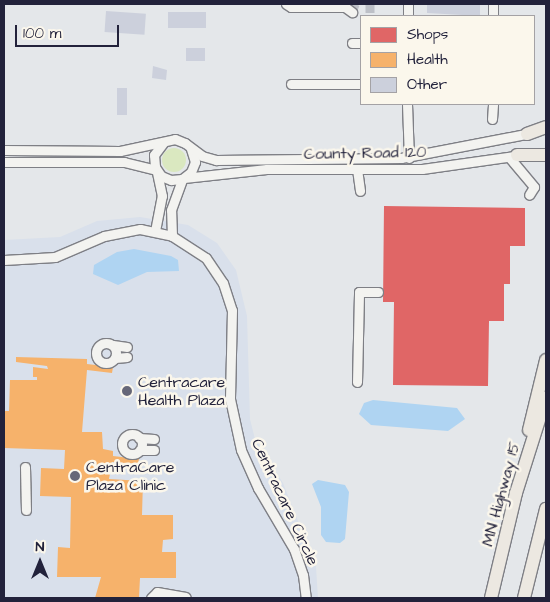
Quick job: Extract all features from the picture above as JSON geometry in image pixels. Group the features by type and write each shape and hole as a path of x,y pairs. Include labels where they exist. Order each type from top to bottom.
{"highway":[{"path":"527,134 546,129"},
{"path":"513,156 546,153"},
{"path":"515,499 546,360"},
{"name":"MN Highway 15","path":"491,598 515,499 546,398"},
{"path":"524,598 546,509"},
{"path":"524,598 546,533"}],"street":[{"path":"286,4 291,7 345,7 352,12"},
{"path":"291,84 360,84"},
{"path":"407,105 409,158"},
{"path":"492,119 493,105"},
{"name":"County Road 120","path":"190,146 202,156 216,160 409,158 527,134"},
{"path":"4,150 120,151 180,140 190,146 195,162 183,179 171,210 172,236"},
{"path":"155,231 162,196 154,155 164,142"},
{"path":"513,156 534,187 529,195"},
{"name":"County Road 120","path":"183,179 234,170 422,169 513,156"},
{"path":"4,162 124,162 142,164 171,180 183,179"},
{"path":"357,169 360,191"},
{"name":"Centracare Circle","path":"4,260 56,257 115,233 155,231 172,236 206,258 223,282 229,297 233,325 230,399 241,450 258,488 294,549 303,575 306,598"},
{"path":"358,382 358,292 378,292"},
{"path":"127,347 104,343 96,352 103,362 127,357"},
{"path":"113,346 115,358"},
{"path":"154,439 130,435 122,443 128,453 140,450 154,450"},
{"path":"139,438 140,450"},
{"path":"25,467 26,510"},
{"path":"151,598 157,592 186,597"}],"shaded area":[{"name":"Centracare Health Plaza","path":"140,217 188,225 217,243 236,270 247,316 250,419 255,439 283,483 316,566 318,598 4,598 4,240 60,237 97,221"}],"green space":[{"path":"174,148 183,151 186,160 183,169 174,172 165,169 162,160 165,151"}],"water":[{"path":"134,249 171,256 178,260 179,271 147,272 118,285 93,274 94,265 117,252"},
{"path":"373,400 457,408 465,419 448,431 371,425 359,414 364,403"},
{"path":"318,480 345,485 349,492 345,539 340,543 326,542 321,535 321,507 312,484"}],"building: Shops":[{"path":"384,206 525,208 525,246 510,246 510,284 504,284 504,321 489,321 488,386 393,385 394,302 383,302"}],"building: Health":[{"name":"CentraCare Plaza Clinic","path":"16,357 87,359 87,364 113,367 112,373 87,370 82,432 102,432 103,449 113,451 113,456 139,459 138,464 112,462 109,479 143,481 142,515 173,515 173,539 163,540 162,552 176,552 176,578 140,578 139,598 95,598 101,577 57,577 58,547 70,548 71,497 40,496 41,468 64,469 65,450 4,448 4,411 9,411 10,380 37,380 37,377 33,377 33,367 48,369 47,366 16,362"}],"building: Other":[{"path":"427,4 480,4 480,15 427,13"},
{"path":"106,11 146,14 144,35 105,32"},
{"path":"168,12 206,12 206,28 168,28"},
{"path":"186,48 205,48 205,61 186,61"},
{"path":"153,66 167,70 166,80 152,78"},
{"path":"117,88 127,88 127,115 117,115"}],"tunnel":[{"path":"352,12 355,4"},
{"path":"370,4 370,15"}],"place":[{"name":"Centracare Health Plaza","path":"127,391"},
{"name":"CentraCare Plaza Clinic","path":"75,476"}]}
